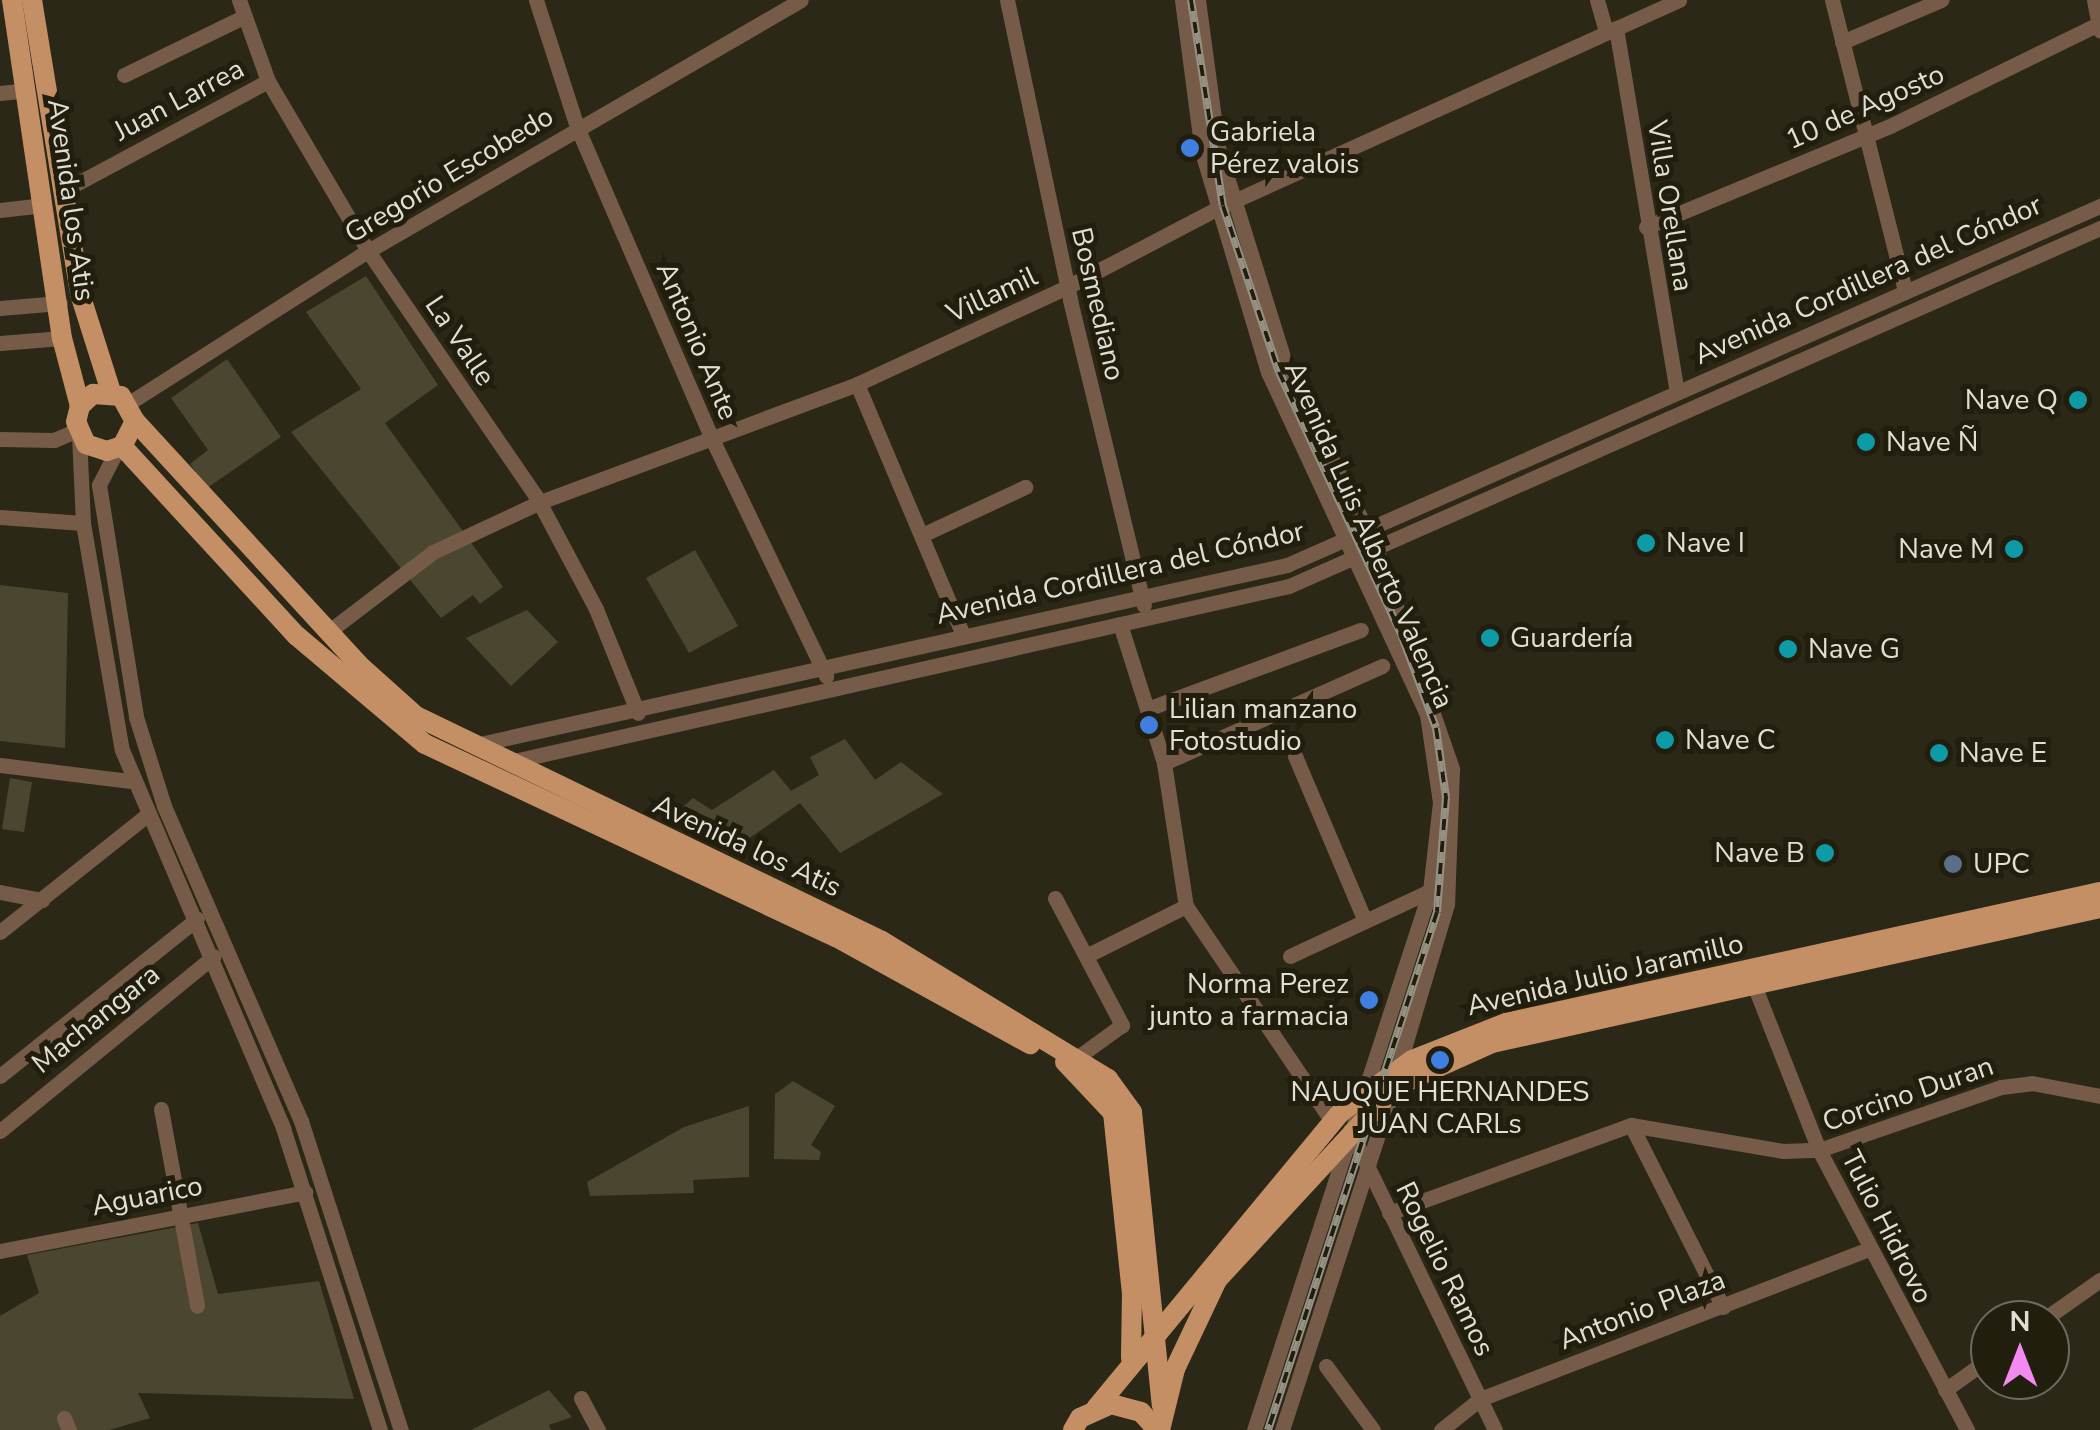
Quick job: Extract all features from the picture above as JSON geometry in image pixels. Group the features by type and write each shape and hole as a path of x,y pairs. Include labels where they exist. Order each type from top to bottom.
{"main road":[{"name":"Avenida los Atis","path":"12,0 52,198 80,294 125,406 328,632 416,716 462,752"},
{"name":"Avenida los Atis","path":"32,0 62,338 80,406 78,433 96,449 120,447 297,636 373,707 836,937 1073,1066 1104,1099 1118,1132 1132,1293 1131,1358"},
{"path":"80,406 93,394 125,406 120,447"},
{"name":"Avenida los Atis","path":"500,770 882,941 1078,1057 1124,1094 1132,1112 1158,1326 1162,1405"},
{"name":"Avenida Julio Jaramillo","path":"1073,1430 1096,1408 1158,1326 1341,1126 1395,1078 1506,1023 2100,892"},
{"name":"Avenida Julio Jaramillo","path":"1158,1430 1162,1405 1196,1315 1217,1280 1366,1090 1492,1044 2100,908"},
{"path":"1096,1408 1127,1406 1158,1430"}],"street":[{"name":"La Valle","path":"239,0 268,81 368,251 540,502 596,609 638,712"},
{"name":"Antonio Ante","path":"536,0 577,128 712,441 834,691"},
{"name":"Gregorio Escobedo","path":"125,406 368,251 801,0"},
{"name":"Bosmediano","path":"1007,0 1067,287 1148,618"},
{"name":"Avenida Luis Alberto Valencia","path":"1182,0 1202,152 1268,372 1426,715 1440,802 1430,891 1366,1090"},
{"name":"Avenida Luis Alberto Valencia","path":"1198,0 1218,148 1287,368 1368,530 1436,712 1452,769 1454,807 1447,904 1282,1430"},
{"name":"Villa Orellana","path":"1597,0 1611,29 1677,392"},
{"name":"Villamil","path":"328,632 434,552 540,502 857,384 1067,287 1216,209 1679,0"},
{"path":"1832,0 1906,291"},
{"path":"1842,42 1941,0"},
{"path":"2094,0 2100,26"},
{"path":"124,75 243,17"},
{"name":"10 de Agosto","path":"1646,226 1866,136 2100,26"},
{"name":"Juan Larrea","path":"52,198 268,81"},
{"path":"0,94 28,90"},
{"path":"0,210 52,198"},
{"name":"Avenida Cordillera del Cóndor","path":"462,752 1286,564 2100,206"},
{"name":"Avenida Cordillera del Cóndor","path":"500,770 1289,586 1356,560 2100,228"},
{"path":"0,308 60,304"},
{"path":"0,343 62,338"},
{"path":"857,384 963,635"},
{"path":"0,439 54,440 78,433"},
{"name":"Avenida los Atis","path":"78,433 83,523 112,712 131,781 305,1192 380,1430"},
{"path":"120,447 99,485 124,663 164,806 301,1122 402,1430"},
{"path":"922,535 1024,487"},
{"path":"0,516 83,523"},
{"path":"1086,956 1186,906 1164,763 1120,624"},
{"path":"1148,709 1361,630"},
{"path":"1164,763 1382,666"},
{"path":"1295,756 1364,921"},
{"path":"0,764 131,781"},
{"path":"0,932 146,816"},
{"path":"1290,956 1430,891"},
{"path":"0,892 42,900"},
{"path":"1055,898 1122,1025 1078,1057"},
{"name":"Rogelio Ramos","path":"1186,906 1367,1164 1495,1430"},
{"name":"Machangara","path":"0,1076 208,910"},
{"name":"Machangara","path":"0,1131 225,948"},
{"name":"Tulio Hidrovo","path":"1754,986 1820,1150 1868,1249 1967,1430"},
{"name":"Corcino Duran","path":"1631,1124 1783,1151 1820,1150 2002,1086 2032,1083 2100,1096"},
{"path":"160,1109 198,1306"},
{"path":"1389,1212 1631,1124 1723,1307"},
{"path":"1254,1430 1341,1126"},
{"name":"Aguarico","path":"0,1251 305,1192"},
{"name":"Antonio Plaza","path":"1441,1430 1480,1398 1868,1249"},
{"path":"2070,1301 2100,1280"},
{"path":"1326,1366 1372,1430"},
{"path":"1945,1390 1970,1372"},
{"path":"581,1398 598,1430"}],"shaded area":[{"path":"366,276 438,385 385,423 503,587 480,604 473,595 441,618 291,432 361,389 306,312"},
{"path":"227,359 281,437 207,488 190,464 208,450 171,398"},
{"path":"695,550 738,626 689,653 646,578"},
{"path":"0,585 68,593 65,748 0,741"},
{"path":"527,610 558,642 511,686 466,638"},
{"path":"845,739 875,780 901,762 943,794 840,853 800,803 728,853 670,818 693,798 712,810 774,770 791,791 819,775 810,757"},
{"path":"10,778 32,782 24,832 2,829"},
{"path":"793,1081 835,1106 811,1145 821,1152 819,1160 774,1159 775,1094"},
{"path":"749,1106 749,1177 693,1180 694,1193 590,1196 587,1182 684,1127"},
{"path":"198,1223 218,1294 319,1281 354,1399 138,1393 150,1418 109,1430 0,1430 0,1316 39,1293 27,1255"},
{"path":"549,1390 572,1417 549,1425 551,1430 471,1430"}],"railway":[{"path":"1191,0 1223,206 1279,372 1400,631 1436,728 1446,797 1437,912 1268,1430"}],"place":[{"name":"Gabriela Pérez valois","path":"1190,148"},
{"name":"Nave Q","path":"2078,400"},
{"name":"Nave Ñ","path":"1866,442"},
{"name":"Nave I","path":"1646,543"},
{"name":"Nave M","path":"2014,549"},
{"name":"Guardería","path":"1490,638"},
{"name":"Nave G","path":"1788,649"},
{"name":"Lilian manzano Fotostudio","path":"1149,725"},
{"name":"Nave C","path":"1665,740"},
{"name":"Nave E","path":"1939,753"},
{"name":"Nave B","path":"1825,853"},
{"name":"UPC","path":"1953,864"},
{"name":"Norma Perez junto a farmacia","path":"1369,1000"},
{"name":"NAUQUE HERNANDES JUAN CARLs","path":"1440,1060"}]}
